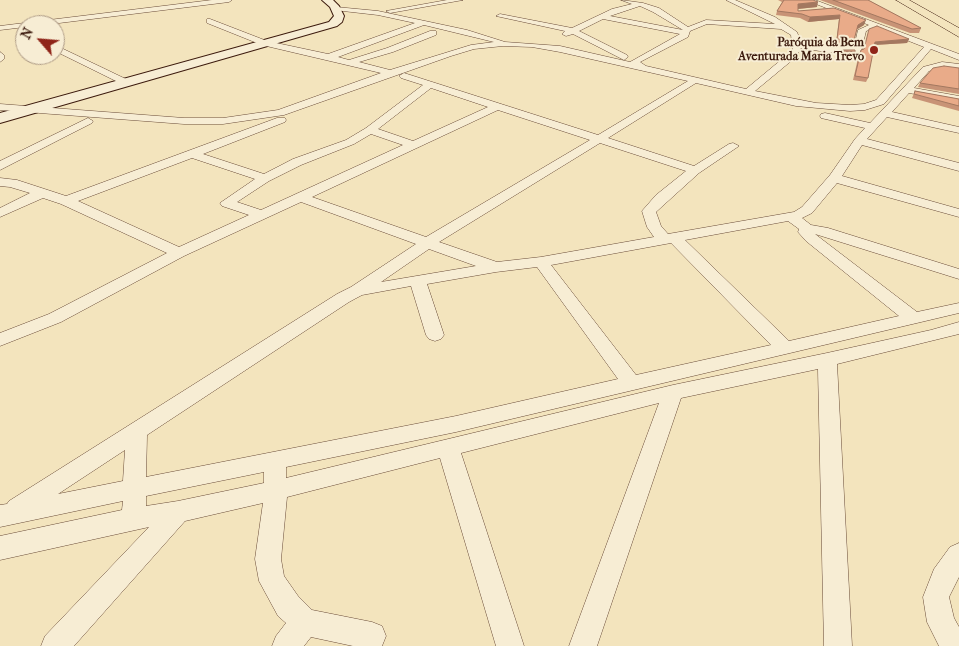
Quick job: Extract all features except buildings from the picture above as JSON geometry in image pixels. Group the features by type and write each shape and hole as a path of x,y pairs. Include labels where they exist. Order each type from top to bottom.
{"highway":[{"path":"900,0 959,33"},
{"path":"912,0 959,26"}],"street":[{"path":"0,28 229,0"},
{"path":"2,114 31,110 338,23 339,16 336,9 327,0"},
{"path":"351,20 430,2 460,0"},
{"path":"624,0 641,4 683,25 687,32"},
{"path":"532,45 574,31 615,11 650,0"},
{"path":"729,0 766,16 785,27 794,34 797,45 797,50 793,55 748,92"},
{"path":"809,0 959,57"},
{"path":"425,22 430,2"},
{"path":"336,9 378,13 425,22 494,39 503,44"},
{"path":"817,11 833,10"},
{"path":"500,16 574,31 638,64"},
{"path":"766,16 782,17"},
{"path":"602,17 687,32"},
{"path":"210,21 265,44 390,72"},
{"path":"329,57 425,22"},
{"path":"638,64 706,22 785,27"},
{"path":"797,45 826,49 858,50 862,30 874,26"},
{"path":"350,62 390,50 433,33"},
{"path":"2,114 184,121 223,121 251,118 280,113 390,72 448,54 503,44 532,45 638,64 748,92 816,106 850,108 880,102 929,46"},
{"path":"31,110 209,135 285,119 434,64 465,55 501,49 520,49 554,52 874,127"},
{"path":"65,53 125,82"},
{"path":"357,291 418,282 496,267 541,262 791,217 807,210 834,178 859,141 874,127 886,111 909,90 926,69 942,65 959,67"},
{"path":"404,76 695,170"},
{"path":"3,517 343,298 357,291 429,242 600,140 691,83"},
{"path":"261,215 228,204 227,201 265,178 297,162 350,142 370,130 429,84"},
{"path":"909,90 959,99"},
{"path":"83,94 76,102 76,106 84,118"},
{"path":"0,340 54,318 179,253 496,107"},
{"path":"798,109 847,112 886,111 959,130"},
{"path":"0,166 84,118"},
{"path":"66,201 192,154 209,135 285,119"},
{"path":"370,130 413,145"},
{"path":"859,141 959,168"},
{"path":"733,146 695,170 649,211 654,227 669,238 784,347"},
{"path":"192,154 265,178"},
{"path":"834,178 959,213"},
{"path":"0,182 12,183 66,201 179,253"},
{"path":"0,213 42,194"},
{"path":"300,197 496,267"},
{"path":"791,217 807,228 823,231 959,274"},
{"path":"807,228 805,232 811,238 913,318"},
{"path":"541,262 631,383"},
{"path":"418,282 435,335"},
{"path":"3,517 456,424 959,308"},
{"path":"0,548 134,518 178,512 276,490 673,392 827,360 933,336 959,328"},
{"path":"827,360 838,646"},
{"path":"583,646 673,392"},
{"path":"134,518 136,432"},
{"path":"448,448 510,646"},
{"path":"274,460 276,490 268,559 272,581 288,606 305,622 372,636"},
{"path":"55,646 178,512"},
{"path":"954,646 941,622 936,597 943,578 959,555"},
{"path":"286,646 305,622"}],"place":[{"name":"Paróquia da Bem Aventurada Maria Trevo","path":"874,50"}]}
